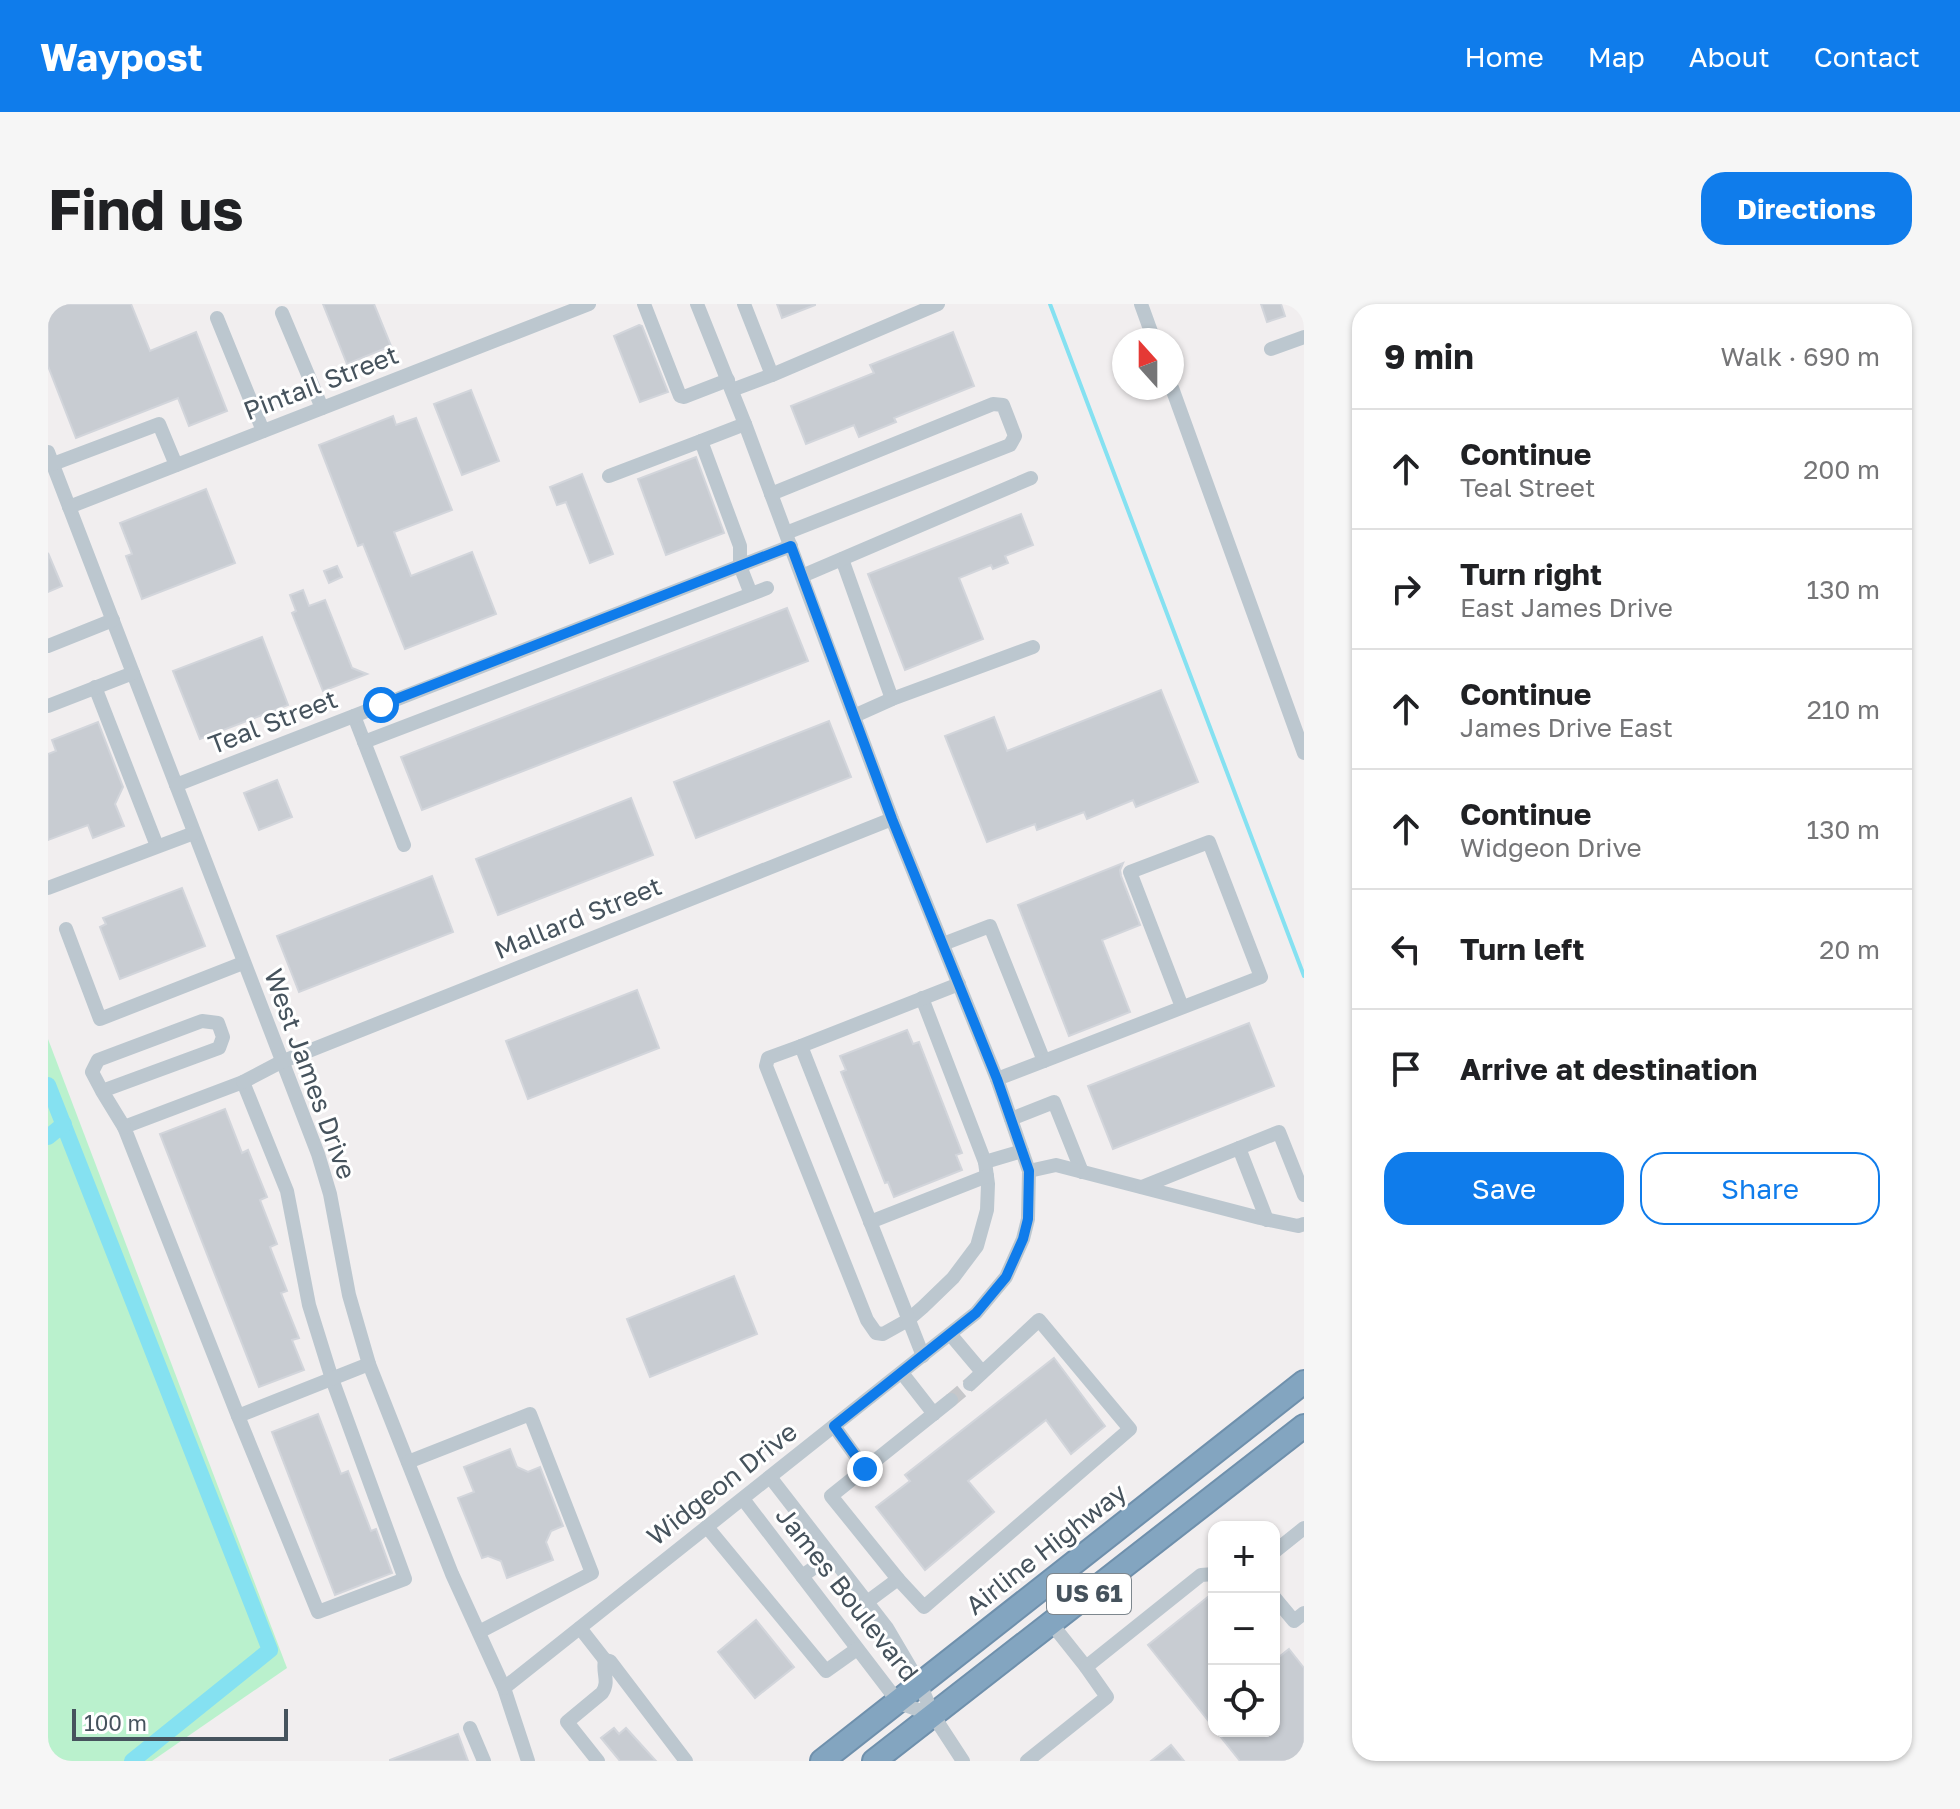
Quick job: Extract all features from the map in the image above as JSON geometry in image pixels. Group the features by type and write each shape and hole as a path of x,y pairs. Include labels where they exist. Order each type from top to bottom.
{"highway":[{"name":"Airline Highway","path":"822,1761 1304,1382"},
{"name":"US 61","path":"874,1761 1304,1426"}],"street":[{"name":"Pintail Street","path":"69,507 589,304"},
{"path":"644,304 680,396 684,397 772,375 938,304"},
{"path":"697,304 892,819 997,1079 1029,1171 1056,1165 1267,1220 1298,1226 1304,1224"},
{"path":"744,304 772,375"},
{"path":"1141,304 1150,328"},
{"path":"282,313 322,408"},
{"path":"217,318 263,431"},
{"path":"1271,349 1304,337"},
{"path":"1176,400 1304,753"},
{"name":"Teal Street","path":"176,785 740,566 788,540 1010,445 1015,436 1003,405 993,404 771,494"},
{"path":"50,458 159,424 176,465"},
{"path":"609,476 745,424"},
{"path":"701,441 740,546 740,566 751,594"},
{"name":"West James Drive","path":"50,458 318,1154 330,1194 349,1295 369,1364 452,1574 504,1688 528,1761"},
{"path":"802,576 1031,478"},
{"path":"842,559 892,699"},
{"path":"364,742 767,588"},
{"path":"48,646 113,620"},
{"path":"548,641 559,668"},
{"path":"854,716 1033,647"},
{"path":"48,706 133,673"},
{"path":"95,687 157,846"},
{"path":"354,716 404,845"},
{"name":"Mallard Street","path":"124,1127 243,1082 281,1062 892,819"},
{"path":"48,888 194,833"},
{"path":"997,1079 1261,977 1209,842 1130,872 1182,1007"},
{"path":"943,944 990,926 1044,1061"},
{"path":"66,929 100,1019 243,963"},
{"path":"922,998 986,1169 987,1210 977,1246 953,1278 908,1320 883,1334 876,1333 867,1320 766,1066 768,1058 801,1046 922,998 959,984"},
{"path":"102,1091 219,1048 223,1037 218,1023 202,1021 98,1060 92,1072 102,1091 124,1127 318,1612 405,1579 332,1379 309,1305 287,1191 243,1082"},
{"path":"801,1046 923,1356"},
{"path":"1011,1119 1054,1102 1082,1172"},
{"path":"1141,1188 1279,1132 1304,1195"},
{"path":"1239,1148 1267,1220"},
{"path":"870,1222 1022,1151"},
{"name":"Widgeon Drive","path":"504,1688 976,1313 1006,1277 1023,1239 1028,1219 1029,1171"},
{"path":"951,1400 831,1496 924,1607 1130,1429 1039,1320 970,1384"},
{"path":"950,1334 982,1372"},
{"path":"238,1416 369,1364"},
{"path":"902,1373 934,1414"},
{"path":"408,1462 530,1414 592,1573 479,1632"},
{"path":"834,1426 865,1469"},
{"name":"James Boulevard","path":"770,1477 887,1628 920,1684 933,1715"},
{"name":"James Boulevard","path":"743,1499 899,1703 933,1715"},
{"path":"707,1527 826,1671 857,1649"},
{"path":"1280,1547 1304,1528"},
{"path":"802,1576 831,1556"},
{"path":"1086,1667 1201,1575 1208,1574"},
{"path":"867,1602 898,1579"},
{"path":"1280,1604 1294,1621 1304,1613"},
{"path":"1027,1761 1107,1697 1051,1623"},
{"path":"580,1628 630,1686 686,1761"},
{"path":"598,1761 567,1722 602,1693 607,1684 605,1660"},
{"path":"602,1693 630,1686"},
{"path":"933,1715 963,1761"},
{"path":"470,1728 484,1761"}],"green space":[{"path":"48,1039 287,1668 152,1761 48,1761"}],"building":[{"path":"48,304 131,304 150,351 196,332 227,411 189,426 178,398 76,438 48,366"},
{"path":"323,304 374,304 391,346 347,364"},
{"path":"777,304 815,304 815,305 782,318"},
{"path":"1261,304 1281,304 1285,316 1267,322"},
{"path":"639,325 668,392 640,402 614,336"},
{"path":"953,332 974,386 894,418 896,422 859,437 854,425 806,444 791,406 874,373 870,365"},
{"path":"471,390 499,461 462,475 434,404"},
{"path":"393,416 396,425 416,418 452,510 394,532 411,576 472,552 496,614 405,649 363,544 358,546 319,445"},
{"path":"696,457 724,533 666,555 638,479"},
{"path":"582,474 613,554 590,563 566,502 557,505 550,487"},
{"path":"206,489 235,563 142,599 126,556 132,554 120,523"},
{"path":"1021,514 1033,545 1005,556 1008,563 993,569 991,565 959,578 983,639 905,670 868,574"},
{"path":"48,553 62,586 48,592"},
{"path":"337,566 342,577 329,583 324,571"},
{"path":"303,590 309,606 325,600 352,668 367,674 323,691 292,613 296,611 290,595"},
{"path":"787,608 808,661 422,810 401,757"},
{"path":"262,637 288,705 200,739 173,671"},
{"path":"1161,690 1198,782 1136,807 1133,800 1087,819 1084,812 1037,830 1035,824 987,842 945,736 994,717 1007,751"},
{"path":"829,721 851,777 696,838 674,782"},
{"path":"98,722 123,787 115,804 124,826 93,838 88,825 48,840 48,754 56,751 52,740"},
{"path":"277,780 292,817 259,830 244,793"},
{"path":"631,798 653,855 498,915 476,859"},
{"path":"1123,863 1121,876 1140,925 1102,940 1130,1012 1069,1036 1018,905"},
{"path":"432,876 453,932 299,992 277,936"},
{"path":"182,888 205,946 120,979 100,927 106,924 103,918"},
{"path":"637,990 659,1048 528,1099 506,1041"},
{"path":"1249,1023 1274,1086 1113,1149 1088,1086"},
{"path":"907,1030 913,1044 919,1042 962,1153 956,1155 962,1170 894,1197 888,1182 885,1183 841,1072 846,1070 840,1056"},
{"path":"225,1109 242,1153 248,1150 267,1197 260,1200 277,1244 270,1247 287,1291 281,1293 299,1338 292,1340 304,1370 259,1387 160,1134"},
{"path":"734,1276 757,1334 650,1377 627,1319"},
{"path":"1054,1358 1105,1426 1071,1454 1046,1420 968,1481 994,1512 925,1570 876,1507 910,1481 905,1475"},
{"path":"318,1414 341,1474 348,1471 371,1531 376,1529 392,1573 335,1595 272,1432"},
{"path":"510,1449 517,1467 528,1472 540,1467 563,1526 551,1531 546,1542 553,1560 507,1578 501,1561 488,1556 482,1558 458,1498 474,1492 464,1467"},
{"path":"1208,1597 1208,1720 1148,1645"},
{"path":"756,1620 794,1667 755,1698 718,1652"},
{"path":"1289,1649 1304,1668 1304,1761 1240,1761 1221,1737 1280,1737 1280,1656"},
{"path":"614,1728 619,1734 626,1728 656,1761 620,1761 601,1738"},
{"path":"458,1734 468,1761 390,1761 390,1760"},
{"path":"1171,1745 1184,1761 1151,1761"}],"waterway":[{"path":"1050,304 1304,976"},
{"path":"48,1085 270,1650 132,1761"},
{"path":"48,1137 64,1124"}],"tunnel":[{"path":"951,1400 970,1384"}],"route":[{"path":"381,705 791,546 892,819 997,1079 1029,1171 1028,1219 1023,1239 1006,1277 976,1313 834,1426 865,1469"}]}
